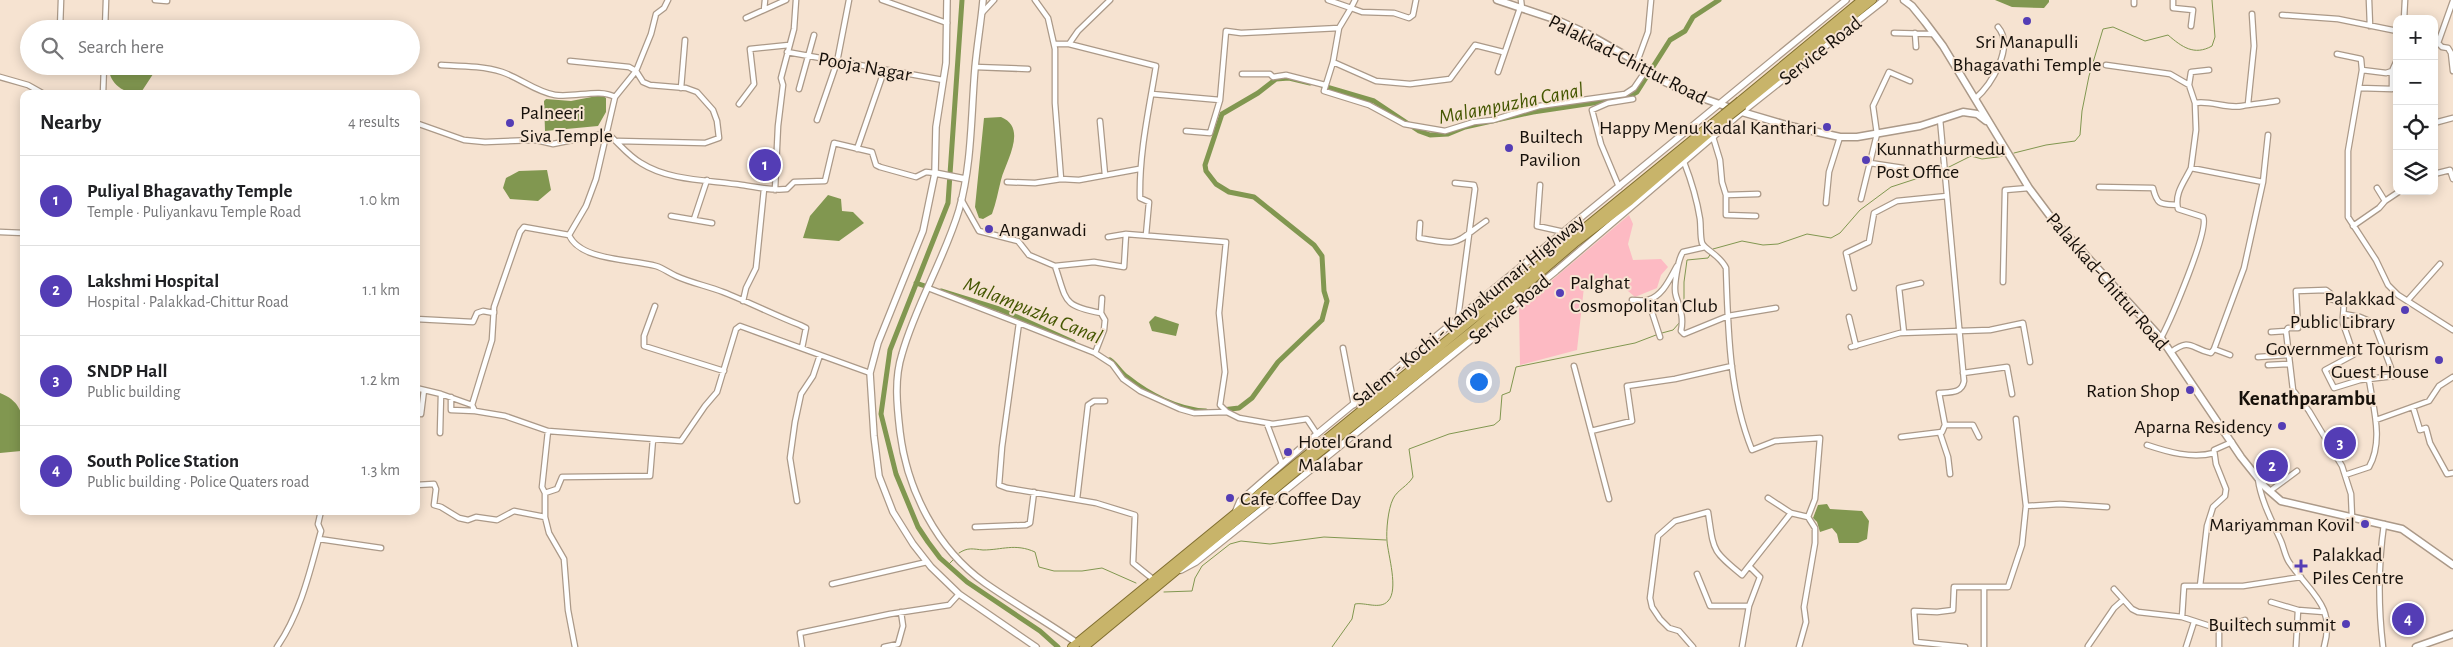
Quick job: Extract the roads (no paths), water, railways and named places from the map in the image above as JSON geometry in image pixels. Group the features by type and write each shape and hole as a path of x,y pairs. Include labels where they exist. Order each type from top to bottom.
{"highway":[{"name":"Salem - Kochi - Kanyakumari Highway","path":"1742,106 1862,0"},
{"name":"Salem - Kochi - Kanyakumari Highway","path":"1074,645 1726,115 1742,106 1872,0"},
{"name":"Salem - Kochi - Kanyakumari Highway","path":"1084,647 1358,421 1472,331 1576,242 1630,201 1726,115"}],"main road":[{"name":"Palakkad-Chittur Road","path":"1498,0 1557,20 1637,62 1688,93 1720,104 1742,106 1840,137 1876,134 1964,112 1977,114 1990,124"},
{"name":"Palakkad-Chittur Road","path":"1904,0 1912,6 1934,34 2029,188 2050,216 2162,338 2258,479 2281,501 2402,529 2453,565"},
{"path":"2416,647 2453,634"}],"street":[{"path":"60,20 61,0"},
{"path":"106,0 106,20"},
{"path":"155,0 167,1"},
{"path":"569,235 586,206 596,179 614,97 636,71 651,34 656,14 664,8 668,0"},
{"path":"764,10 765,0"},
{"path":"746,18 786,0"},
{"path":"776,190 778,126 783,84 781,78 786,52 794,29 796,0"},
{"path":"817,120 837,62 849,0"},
{"path":"882,0 947,23"},
{"path":"947,0 943,80 936,127 935,173 923,231 878,343 870,373 870,405 880,476 893,512 927,562 959,594 1036,647"},
{"path":"983,0 975,68 972,133 962,178 962,199 943,255 910,326 901,356 897,382 901,442 908,472 922,508 944,542 984,582 1074,645"},
{"path":"982,13 994,0"},
{"path":"1035,0 1048,18 1054,44 1055,104 1061,179"},
{"path":"1069,44 1078,31 1110,0"},
{"path":"1328,0 1362,12 1394,13 1412,17 1416,0"},
{"path":"1355,0 1339,28 1333,62 1324,91 1369,105 1404,124 1445,131 1515,114 1539,106 1631,92 1647,69"},
{"path":"1498,72 1503,52 1521,8 1521,0"},
{"path":"1637,62 1648,32 1650,0"},
{"name":"Service Road","path":"1235,513 1240,501 1317,434 1846,0"},
{"name":"Service Road","path":"1174,573 1196,562 1556,270 1713,137 1742,106 1884,0"},
{"path":"2174,0 2173,8 2193,10 2191,26"},
{"path":"2369,0 2370,26"},
{"path":"2404,15 2405,0"},
{"path":"2453,1 2438,43 2442,47 2448,48 2451,53 2453,71"},
{"path":"2248,104 2254,46 2252,14"},
{"path":"2282,15 2322,17 2393,30"},
{"path":"1975,99 1986,89 2002,56 2004,38 1998,27"},
{"path":"1186,131 1210,133 1220,100 1226,31 1339,28"},
{"path":"1894,33 1934,34"},
{"path":"1915,33 1916,47"},
{"path":"798,89 814,35"},
{"path":"681,88 685,40"},
{"path":"1054,44 1069,44 1156,66 1139,169 1140,198 1149,202 1146,236"},
{"path":"739,104 754,84 750,48 789,45"},
{"path":"1333,62 1376,81 1410,84 1450,78 1475,45 1503,52"},
{"name":"Pooja Nagar","path":"786,52 943,80"},
{"path":"2337,54 2361,59 2362,70 2347,162 2346,204 2348,217 2352,226 2376,260 2388,285 2453,330"},
{"path":"570,61 629,67 636,71 643,82 650,85 681,88 697,92 713,110 717,121 717,140 690,144 618,141"},
{"path":"441,65 500,71 552,94 573,96 601,92 614,97"},
{"path":"2106,65 2170,74 2189,86"},
{"path":"975,68 1028,69"},
{"path":"2162,338 2196,255 2205,225 2203,217 2182,211 2177,204 2180,187 2191,168 2196,130 2195,103 2189,86 2191,72 2209,70"},
{"path":"2359,88 2392,89 2392,71 2379,73 2362,70"},
{"path":"857,149 884,71"},
{"path":"1861,199 1876,134 1873,106 1890,72 1910,81"},
{"path":"1242,74 1270,74 1273,77 1286,75 1325,85"},
{"path":"103,90 104,75"},
{"path":"0,77 28,85 37,90"},
{"path":"1152,94 1220,100"},
{"path":"1590,98 1601,144 1619,187"},
{"path":"1592,110 1608,102 1633,99"},
{"path":"2195,103 2242,106 2277,100"},
{"path":"2438,122 2453,118"},
{"path":"1901,437 1940,433 1945,429 1939,393 1959,390 1963,387 1964,373 1940,119"},
{"path":"1100,121 1105,175"},
{"path":"420,124 464,140 485,142 536,140 553,144 607,133 618,141 625,152 654,170 688,179 764,189 788,189 794,182 825,181 834,143 872,152 880,167 916,177 926,172 962,178"},
{"path":"2171,352 2184,343 2211,353 2214,348 2239,286 2263,182 2268,136"},
{"path":"1713,137 1720,160 1722,182 1726,195 1726,215 1756,216"},
{"path":"1826,203 1829,172 1840,137"},
{"path":"1684,162 1694,191 1700,219 1702,242 1722,259 1726,268 1732,366 1742,425 1752,450 1775,441 1820,438 1815,500 1808,517"},
{"path":"1870,164 1902,168"},
{"path":"2191,168 2263,182"},
{"path":"1007,182 1035,183 1061,179 1079,180 1139,169"},
{"path":"2438,173 2450,170 2453,179"},
{"path":"694,219 707,180"},
{"path":"1455,183 1474,185 1475,189 1457,320"},
{"path":"1540,185 1537,226 1564,232"},
{"path":"2099,187 2153,188 2156,200 2159,203 2177,204"},
{"path":"2003,282 2005,190 2029,188"},
{"path":"2377,188 2385,201"},
{"path":"743,301 746,288 756,268 764,189"},
{"path":"1726,195 1758,194"},
{"path":"2352,226 2379,208 2394,195"},
{"path":"1854,288 1846,253 1869,242 1874,213 1897,201 1947,196"},
{"path":"962,199 979,232 1018,241 1029,255 1055,266 1094,262 1124,267 1126,234"},
{"path":"671,216 712,223"},
{"path":"1420,223 1419,238 1450,244 1458,242 1486,221"},
{"path":"472,405 492,340 494,307 524,226 569,235"},
{"path":"0,232 20,233"},
{"path":"1108,237 1126,234 1226,242 1219,313 1225,372 1220,406 1227,412 1240,418 1267,424 1307,419 1317,434"},
{"path":"569,235 572,242 581,249 598,255 656,266 675,276 723,292 806,328 802,348"},
{"path":"1632,300 1648,300 1662,290 1679,263 1683,252 1707,248"},
{"path":"1679,263 1675,294 1682,313 1681,331 1684,334 1728,316 1776,308"},
{"path":"2408,300 2440,264"},
{"path":"1055,266 1066,299 1076,308 1101,314"},
{"path":"1904,333 1899,288 1921,283"},
{"path":"929,286 1094,353 1112,364 1123,379 1159,401 1194,413 1227,412"},
{"path":"2270,332 2298,328 2296,291 2326,290 2330,293 2330,299 2343,302 2343,321 2353,355 2325,370 2325,374 2334,388 2350,382 2394,376 2389,367 2381,338 2374,323 2360,317 2344,314"},
{"path":"1094,353 1104,330 1105,320 1101,314 1102,298"},
{"path":"1648,300 1660,336"},
{"path":"655,306 644,336 644,346 724,371"},
{"path":"420,319 462,323 473,322 477,314 483,311 494,313 494,307"},
{"path":"1849,317 1853,347 1904,333 1990,330 2023,324 2030,362"},
{"path":"1019,323 1002,447 999,485 1076,499 1135,515 1133,563 1154,580"},
{"path":"451,397 451,410 475,411 505,416 548,431 653,438 681,442 705,406 717,392 736,329 740,326 870,373"},
{"path":"2286,331 2293,390 2333,449 2345,475 2351,494 2352,518"},
{"path":"1343,348 1354,405"},
{"path":"2214,348 2230,355"},
{"path":"797,501 790,458 794,427 801,394 813,376 820,355"},
{"path":"2258,357 2288,355"},
{"path":"2268,365 2290,364"},
{"path":"1574,366 1609,499"},
{"path":"1591,431 1632,421 1627,386 1732,366"},
{"path":"1964,373 2007,367 2012,394"},
{"path":"2376,420 2429,401 2439,386 2453,378"},
{"path":"2345,475 2369,467 2375,445 2376,420 2369,379"},
{"path":"420,389 442,394 472,405 475,411"},
{"path":"421,414 424,390"},
{"path":"440,433 442,394"},
{"path":"1076,499 1088,405 1094,401 1105,401"},
{"path":"2414,407 2420,430 2426,428 2430,443 2447,474 2453,473"},
{"path":"1965,647 1916,642 1914,611 1937,612 1953,610 1954,587 2008,587 2022,545 2026,506 2016,419"},
{"path":"1267,424 1282,464"},
{"path":"1945,425 1973,426 1979,437"},
{"path":"548,431 542,480 545,493 545,517 549,533 564,560 568,610 575,647"},
{"path":"1940,433 1948,457 1950,474"},
{"path":"545,493 557,489 562,477 650,476 653,438"},
{"path":"2147,445 2168,452 2195,456 2214,453 2218,447 2232,442"},
{"path":"2200,586 2206,526 2213,508 2225,496 2226,489 2214,453"},
{"path":"2270,491 2298,471"},
{"path":"2258,479 2260,493 2289,561 2301,576 2328,621 2324,647"},
{"path":"420,485 434,484 436,489 434,506 441,507 459,518 468,520 476,517 497,520 514,511 545,517"},
{"path":"975,526 1026,525 1030,522 1034,492"},
{"path":"1768,498 1790,512 1808,517 1815,528 1814,548 1804,607 1806,622 1799,647"},
{"path":"2026,506 2060,504 2107,506"},
{"path":"1693,647 1679,631 1669,628 1652,607 1650,598 1658,536 1675,521 1708,512 1714,549 1720,558 1742,575 1790,512"},
{"path":"277,647 291,627 298,608 321,531 318,524 320,515"},
{"path":"2384,524 2378,584 2379,619 2384,647"},
{"path":"318,539 381,548"},
{"path":"832,584 927,562"},
{"path":"1742,647 1749,606 1760,577 1749,566"},
{"path":"1697,574 1710,606 1749,606"},
{"path":"2182,617 2184,586 2261,584 2301,576"},
{"path":"1984,587 1984,647"},
{"path":"2114,589 2132,609 2138,612 2182,617 2219,629 2245,620"},
{"path":"802,647 800,634 902,612 949,605 959,594"},
{"path":"2088,646 2114,608 2123,600"},
{"path":"2271,602 2298,610 2324,612"},
{"path":"2296,647 2298,610"},
{"path":"884,647 898,644 902,626 902,612"},
{"path":"2186,647 2194,622"},
{"path":"2219,629 2219,647"}],"waterway":[{"path":"962,0 948,203 890,350 881,414 896,474 918,527 940,558 967,582 1040,631 1058,647"},
{"name":"Malampuzha Canal","path":"1624,99 1637,92 1670,40 1685,31 1693,17 1719,0"},
{"path":"2014,153 2046,145 2075,141 2080,135 2082,111 2089,76 2103,29 2113,27 2145,41 2168,35 2188,49 2206,49 2212,46 2215,37 2212,0"},
{"name":"Malampuzha Canal","path":"1222,410 1239,408 1252,398 1278,362 1322,320 1327,301 1324,291 1322,256 1314,245 1254,197 1229,192 1216,184 1206,171 1205,165 1222,114 1258,93 1276,79 1289,78 1310,83"},
{"name":"Malampuzha Canal","path":"1323,86 1374,101 1419,131 1430,135 1448,134 1465,127 1533,112 1613,100"},
{"path":"1947,168 1971,156 1982,159 2005,156"},
{"path":"1713,249 1742,241 1763,245 1778,244 1807,234 1831,238 1840,233 1860,210 1891,187 1943,170"},
{"path":"1684,309 1684,282 1687,260 1708,258 1711,253"},
{"name":"Malampuzha Canal","path":"916,283 931,288"},
{"name":"Malampuzha Canal","path":"941,291 999,309 1073,342"},
{"path":"1662,333 1673,330 1680,322"},
{"path":"1332,647 1352,619 1355,604 1381,605 1385,604 1391,596 1393,581 1387,541 1388,520 1391,503 1395,496 1413,477 1409,449 1449,434 1494,425 1500,420 1502,395 1510,392 1516,367 1635,343 1656,335"},
{"name":"Malampuzha Canal","path":"1110,360 1127,377 1154,395 1185,408 1206,411"},
{"path":"1164,592 1192,591 1195,578 1202,566 1230,544 1241,541 1270,544 1324,537 1386,540"},
{"path":"959,553 971,549 1028,549 1035,552 1039,567 1054,571 1082,571 1102,568 1136,583"},
{"path":"948,565 953,560"}],"place":[{"name":"Sri Manapulli Bhagavathi Temple","path":"2027,21"},
{"name":"Palneeri Siva Temple","path":"510,123"},
{"name":"Happy Menu Kadal Kanthari","path":"1827,127"},
{"name":"Builtech Pavilion","path":"1509,148"},
{"name":"Kunnathurmedu Post Office","path":"1866,160"},
{"name":"Puliyal Bhagavathy Temple","path":"765,165"},
{"name":"Anganwadi","path":"989,229"},
{"name":"Palghat Cosmopolitan Club","path":"1560,293"},
{"name":"Palakkad Public Library","path":"2405,310"},
{"name":"Government Tourism Guest House","path":"2439,360"},
{"name":"Ration Shop","path":"2190,390"},
{"name":"Aparna Residency","path":"2282,426"},
{"name":"SNDP Hall","path":"2340,443"},
{"name":"Hotel Grand Malabar","path":"1288,452"},
{"name":"Lakshmi Hospital","path":"2272,466"},
{"name":"Cafe Coffee Day","path":"1230,498"},
{"name":"Mariyamman Kovil","path":"2365,524"},
{"name":"Palakkad Piles Centre","path":"2301,566"},
{"name":"South Police Station","path":"2408,619"},
{"name":"Builtech summit","path":"2346,624"}],"district":[{"name":"Kenathparambu","path":"2307,398"}]}
